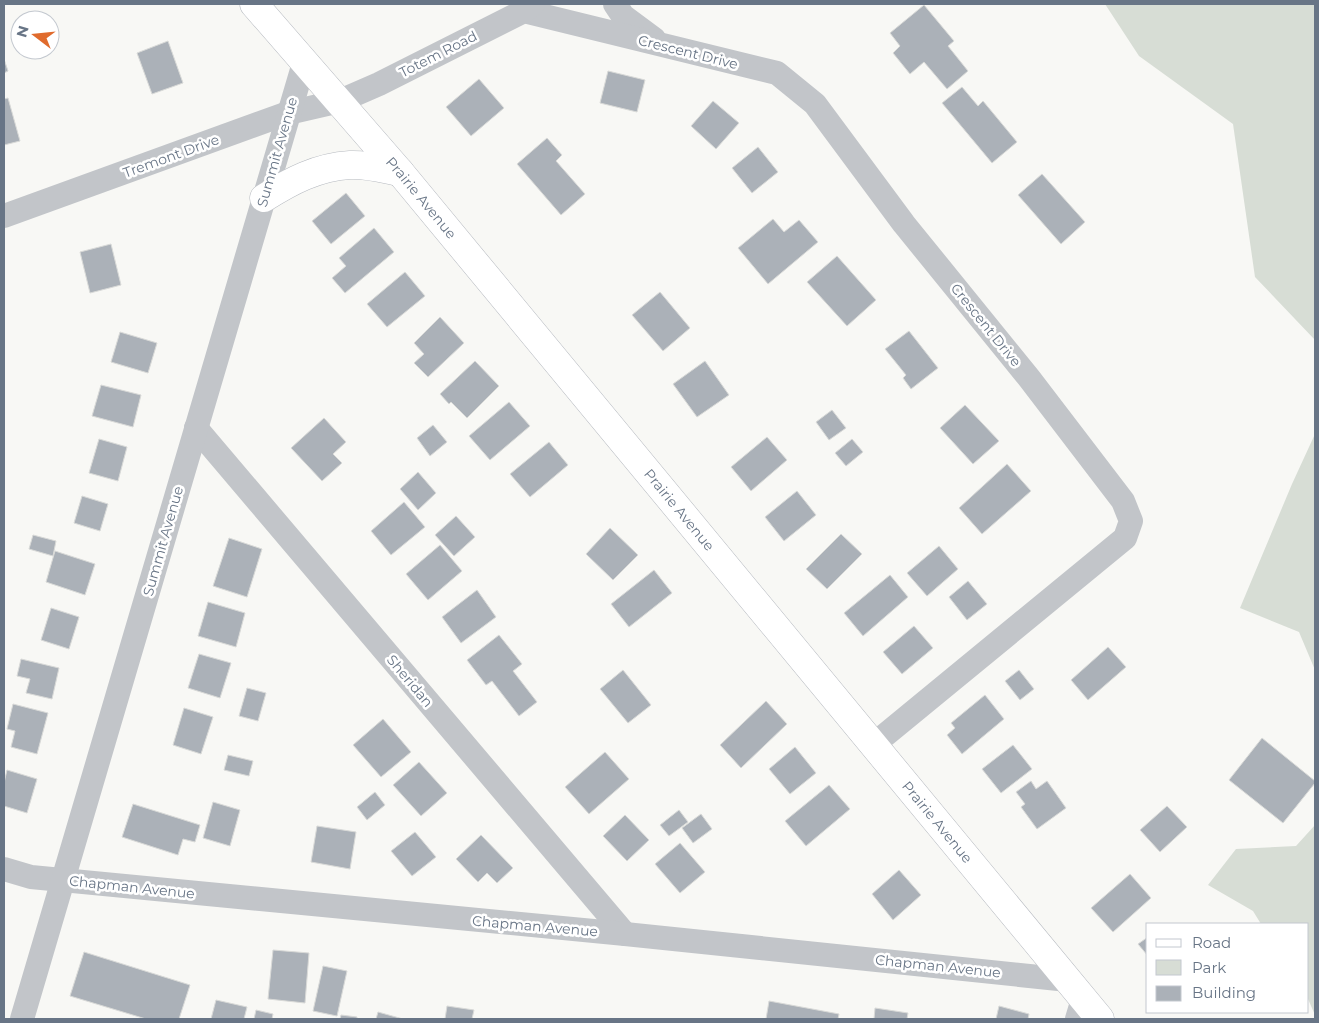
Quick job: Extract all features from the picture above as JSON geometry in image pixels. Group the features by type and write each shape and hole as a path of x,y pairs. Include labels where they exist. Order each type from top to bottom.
{"main road":[{"name":"Prairie Avenue","path":"254,4 400,172 1082,1004"},
{"path":"264,198 289,182 317,171 350,165 400,172"}],"street":[{"path":"615,4 623,16 664,46"},
{"name":"Crescent Drive","path":"529,8 664,46 777,73 815,104 904,224 1029,378 1123,501 1131,521 1125,538 872,746"},
{"name":"Totem Road","path":"340,101 379,84 529,8"},
{"name":"Summit Avenue","path":"22,1019 304,63"},
{"name":"Tremont Drive","path":"4,216 288,113 340,101"},
{"name":"Sheridan","path":"196,428 625,934"},
{"name":"Chapman Avenue","path":"4,869 31,877 625,934 1082,1004"}],"green space":[{"path":"1105,4 1315,4 1315,340 1255,277 1233,124 1139,56"},
{"path":"1315,434 1315,670 1299,632 1240,608"},
{"path":"1315,825 1315,1015 1309,1001 1309,923 1260,923 1253,911 1208,885 1236,849 1296,846"}],"building":[{"path":"924,5 954,41 948,46 968,71 947,89 924,62 910,74 893,53 900,46 890,33"},
{"path":"168,41 183,83 152,94 137,53"},
{"path":"4,59 8,71 4,73"},
{"path":"608,71 645,80 637,112 600,103"},
{"path":"479,79 504,108 471,136 446,107"},
{"path":"962,87 978,106 983,101 1017,142 992,163 942,103"},
{"path":"8,98 20,141 4,145 4,99"},
{"path":"713,101 739,123 716,149 691,126"},
{"path":"547,138 562,155 556,161 585,194 561,215 517,164"},
{"path":"758,147 778,172 752,193 732,168"},
{"path":"1042,174 1085,222 1061,244 1018,195"},
{"path":"346,193 365,216 331,244 312,221"},
{"path":"773,219 784,232 799,220 818,242 768,284 738,248"},
{"path":"374,228 394,252 345,293 332,278 346,266 339,258"},
{"path":"111,244 121,285 90,293 80,252"},
{"path":"837,256 876,300 847,326 807,282"},
{"path":"405,272 425,296 387,327 367,304"},
{"path":"660,292 690,328 663,351 632,315"},
{"path":"440,317 464,343 428,377 414,363 424,354 414,343"},
{"path":"909,331 938,368 911,389 903,378 906,375 885,349"},
{"path":"120,332 157,343 148,373 111,362"},
{"path":"475,361 499,386 467,418 440,394"},
{"path":"705,361 729,395 697,417 673,384"},
{"path":"101,385 141,395 133,427 92,416"},
{"path":"509,402 530,426 490,460 469,436"},
{"path":"965,405 999,441 973,464 940,428"},
{"path":"832,410 846,428 829,440 816,422"},
{"path":"324,418 346,442 333,454 342,463 322,481 291,448"},
{"path":"433,425 447,442 430,456 417,438"},
{"path":"767,437 787,460 751,491 731,467"},
{"path":"99,439 127,447 118,481 89,473"},
{"path":"852,439 863,452 846,466 835,453"},
{"path":"549,442 568,465 530,497 510,474"},
{"path":"1007,464 1031,491 982,534 959,508"},
{"path":"418,472 436,493 418,510 400,489"},
{"path":"797,491 816,515 784,541 765,517"},
{"path":"82,496 108,504 100,531 74,523"},
{"path":"404,502 425,527 391,555 371,531"},
{"path":"456,516 475,537 454,556 435,535"},
{"path":"610,528 638,555 613,580 586,554"},
{"path":"841,534 862,554 827,589 806,569"},
{"path":"33,535 56,541 53,556 29,549"},
{"path":"229,538 262,549 247,597 213,586"},
{"path":"440,545 462,571 428,600 406,574"},
{"path":"939,546 958,569 927,596 907,573"},
{"path":"55,551 95,564 85,595 46,582"},
{"path":"654,570 672,593 629,627 611,604"},
{"path":"890,575 908,597 863,636 844,613"},
{"path":"968,581 987,604 967,620 949,597"},
{"path":"477,590 496,617 461,643 442,617"},
{"path":"208,602 245,613 236,647 198,636"},
{"path":"51,608 79,617 69,649 41,640"},
{"path":"914,626 933,648 902,674 883,652"},
{"path":"499,635 522,664 513,671 537,702 519,716 492,681 486,685 467,660"},
{"path":"1108,647 1126,667 1088,700 1071,680"},
{"path":"199,654 231,663 220,698 188,688"},
{"path":"21,659 59,668 52,699 26,693 30,679 17,676"},
{"path":"623,670 651,705 628,723 600,689"},
{"path":"1019,670 1034,689 1020,700 1005,681"},
{"path":"247,688 266,693 258,721 239,716"},
{"path":"985,695 1004,719 962,754 947,735 955,728 951,723"},
{"path":"766,701 787,724 741,768 720,745"},
{"path":"13,704 48,713 37,754 11,747 15,731 7,729"},
{"path":"184,708 213,717 201,754 173,745"},
{"path":"383,719 411,752 381,777 353,745"},
{"path":"1262,738 1315,781 1283,823 1229,780"},
{"path":"1013,745 1032,769 1001,793 982,769"},
{"path":"795,747 816,773 790,794 769,769"},
{"path":"605,752 629,779 589,814 565,787"},
{"path":"228,755 253,761 249,776 224,770"},
{"path":"419,762 447,793 421,816 393,785"},
{"path":"7,770 37,779 27,813 4,806 4,783"},
{"path":"1031,781 1036,789 1047,781 1066,808 1037,829 1021,807 1025,804 1016,792"},
{"path":"829,785 850,809 806,846 785,821"},
{"path":"375,792 385,805 367,820 357,807"},
{"path":"213,802 240,810 230,846 203,838"},
{"path":"133,804 200,825 195,842 183,839 178,855 122,837"},
{"path":"1167,806 1187,827 1160,852 1140,830"},
{"path":"679,810 688,822 669,836 660,825"},
{"path":"701,814 712,829 693,843 682,828"},
{"path":"625,815 649,840 627,861 603,836"},
{"path":"317,826 356,832 350,869 311,862"},
{"path":"415,832 436,857 412,876 391,851"},
{"path":"481,835 513,868 497,883 487,873 478,882 456,859"},
{"path":"680,843 705,872 680,893 655,864"},
{"path":"899,870 921,895 893,920 872,894"},
{"path":"1130,874 1151,898 1113,932 1091,908"},
{"path":"1146,938 1146,954 1138,944"},
{"path":"273,950 309,953 305,1003 268,999"},
{"path":"84,952 190,985 179,1019 146,1019 70,996"},
{"path":"323,966 347,971 337,1016 313,1011"},
{"path":"216,1000 247,1007 244,1019 211,1019"},
{"path":"769,1001 839,1014 838,1019 766,1019"},
{"path":"447,1006 474,1010 472,1019 445,1019"},
{"path":"999,1006 1029,1014 1028,1019 996,1019"},
{"path":"875,1008 908,1013 907,1019 874,1019"},
{"path":"256,1010 273,1014 272,1019 254,1019"},
{"path":"378,1012 403,1019 376,1019"},
{"path":"341,1015 357,1017 357,1019 340,1019"}]}
